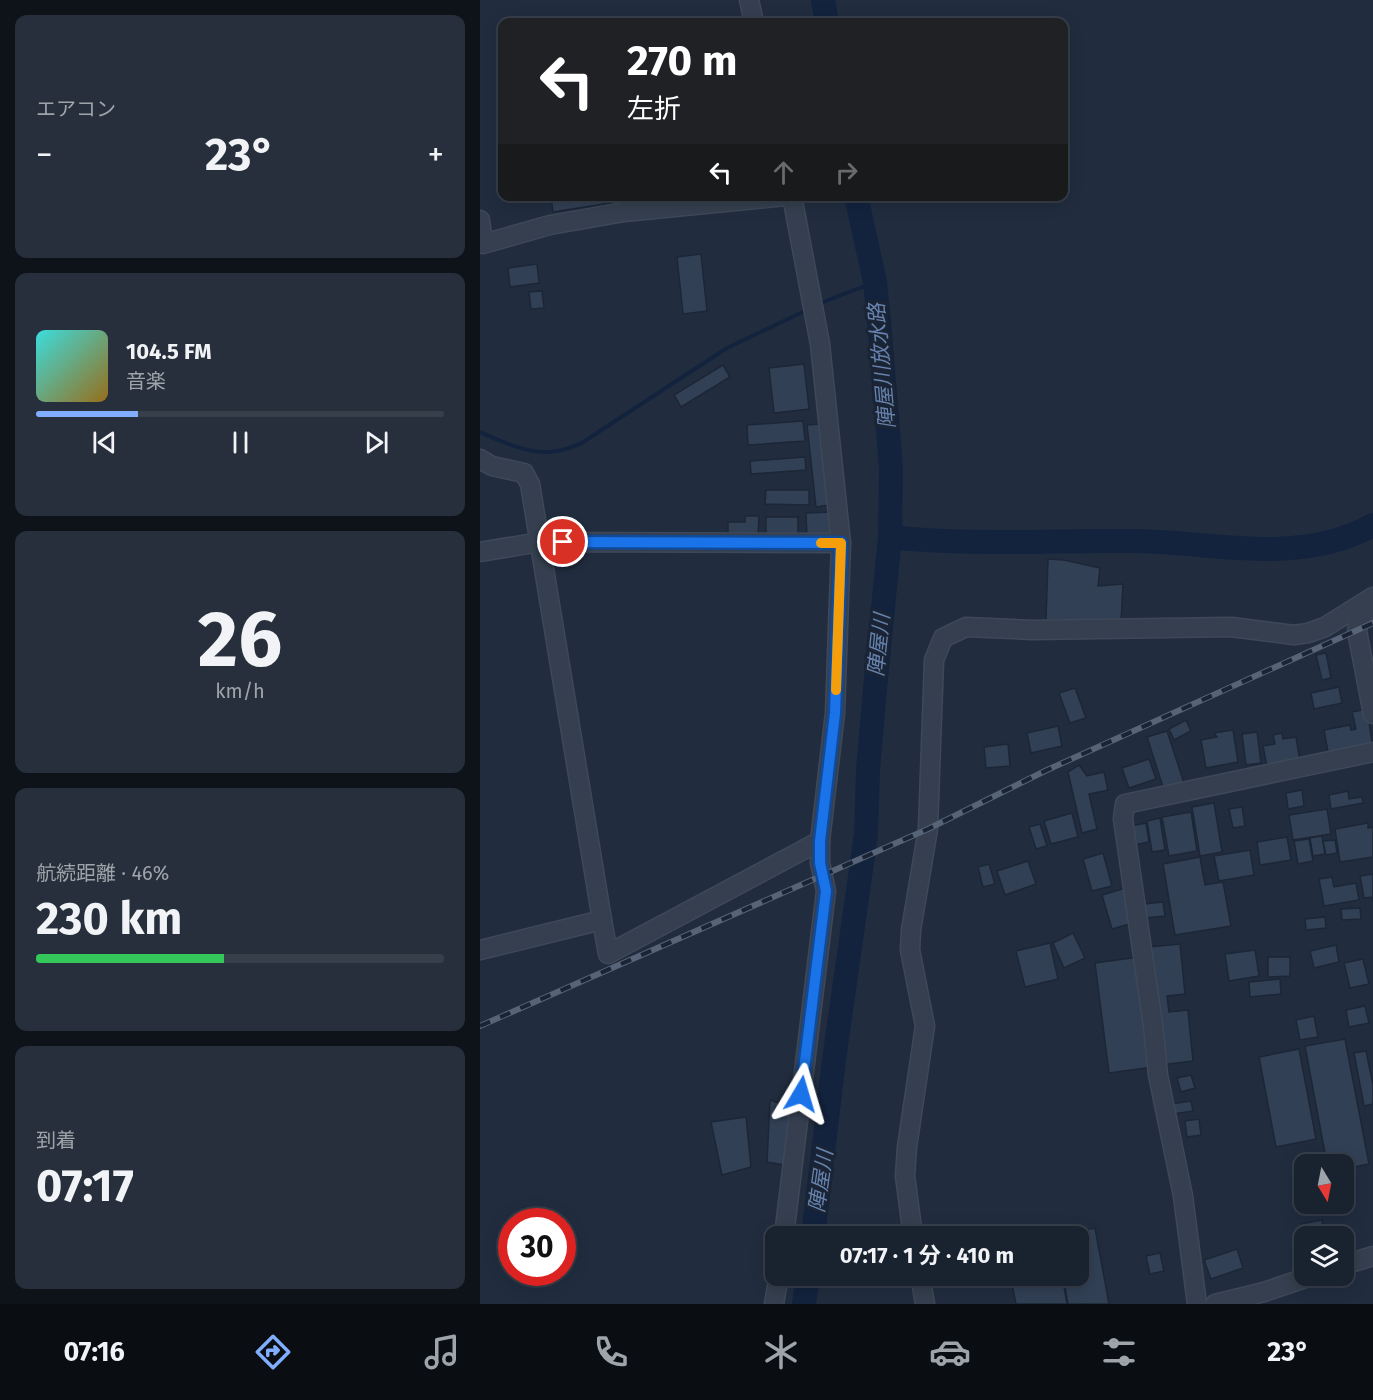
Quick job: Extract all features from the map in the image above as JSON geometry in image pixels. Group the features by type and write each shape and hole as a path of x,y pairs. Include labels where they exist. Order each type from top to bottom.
{"street":[{"path":"749,0 753,18"},
{"path":"480,219 483,244 550,225 624,212 735,201"},
{"path":"785,1226 826,891 820,863 820,841 835,713 841,543 820,344 793,201"},
{"path":"480,459 492,466 524,473 530,484 608,954 820,841"},
{"path":"480,552 540,542 841,543"},
{"path":"1373,598 1359,621 1357,631 1373,714"},
{"path":"912,1226 905,1176 906,1147 925,1026 910,950 911,930 928,829 934,660 943,638 966,627 1021,630 1221,627 1294,635 1325,627 1373,598"},
{"path":"1197,1304 1183,1196 1158,1075 1153,1025 1123,819 1125,804 1373,752"},
{"path":"480,950 602,920"},
{"path":"1354,1262 1373,1256"},
{"path":"1215,1304 1294,1282"},
{"path":"774,1304 777,1286"},
{"path":"922,1286 925,1304"}],"building":[{"path":"552,201 623,201 553,212"},
{"path":"701,254 707,311 683,314 677,257"},
{"path":"537,264 539,283 510,287 508,268"},
{"path":"542,291 544,308 531,309 529,292"},
{"path":"804,364 809,409 774,413 769,368"},
{"path":"723,365 730,377 681,407 674,395"},
{"path":"803,421 805,441 748,445 747,425"},
{"path":"819,424 829,505 816,507 807,425"},
{"path":"805,457 806,470 751,474 750,461"},
{"path":"766,490 809,490 809,505 765,504"},
{"path":"832,512 833,535 807,536 806,513"},
{"path":"745,516 759,516 758,535 728,535 728,522 745,522"},
{"path":"766,517 798,517 798,535 766,535"},
{"path":"1048,559 1100,568 1098,586 1123,584 1121,622 1046,620"},
{"path":"1326,653 1331,678 1322,680 1316,655"},
{"path":"1339,687 1342,703 1314,709 1311,693"},
{"path":"1075,688 1086,718 1070,723 1059,693"},
{"path":"1367,709 1373,748 1328,752 1324,730 1350,725 1351,730 1356,729 1352,712"},
{"path":"1186,720 1191,731 1174,740 1169,729"},
{"path":"1058,726 1062,746 1031,753 1027,733"},
{"path":"1233,730 1238,762 1206,768 1201,740 1217,737 1214,733"},
{"path":"1167,731 1184,783 1164,790 1147,737"},
{"path":"1257,732 1261,763 1246,765 1242,734"},
{"path":"1282,733 1283,739 1296,737 1300,761 1267,767 1263,746 1275,744 1273,735"},
{"path":"1008,744 1010,766 986,768 984,747"},
{"path":"1149,759 1156,779 1129,788 1122,768"},
{"path":"1079,765 1087,776 1104,772 1108,790 1089,794 1097,829 1082,833 1068,772"},
{"path":"1302,790 1304,806 1288,809 1286,793"},
{"path":"1348,791 1349,799 1362,797 1363,803 1331,809 1329,795"},
{"path":"1214,803 1222,852 1200,856 1192,807"},
{"path":"1242,807 1245,826 1233,828 1229,809"},
{"path":"1327,809 1331,834 1293,840 1289,815"},
{"path":"1191,812 1197,851 1169,856 1162,817"},
{"path":"1072,813 1078,837 1051,844 1044,821"},
{"path":"1160,818 1165,850 1152,852 1147,821"},
{"path":"1146,823 1149,842 1134,845 1131,826"},
{"path":"1368,823 1368,828 1373,827 1373,857 1340,862 1335,829"},
{"path":"1040,824 1047,846 1036,849 1029,827"},
{"path":"1322,836 1325,854 1313,856 1310,838"},
{"path":"1287,837 1291,860 1260,865 1257,842"},
{"path":"1309,839 1313,861 1298,864 1294,841"},
{"path":"1335,840 1337,853 1326,855 1323,841"},
{"path":"1250,850 1254,875 1219,881 1214,856"},
{"path":"1103,853 1112,886 1092,891 1083,859"},
{"path":"1200,857 1205,885 1223,882 1231,926 1175,935 1163,864"},
{"path":"1028,861 1036,884 1005,895 997,871"},
{"path":"989,864 995,884 983,887 978,867"},
{"path":"1373,874 1373,901 1372,897 1364,898 1360,876"},
{"path":"1332,877 1334,887 1356,883 1359,900 1324,906 1319,879"},
{"path":"1126,888 1137,922 1112,929 1102,895"},
{"path":"1163,902 1165,916 1146,918 1144,904"},
{"path":"1360,908 1361,919 1342,920 1341,909"},
{"path":"1325,917 1326,928 1306,930 1305,919"},
{"path":"1073,933 1085,958 1064,968 1053,943"},
{"path":"1050,943 1058,979 1025,987 1016,951"},
{"path":"1180,944 1185,994 1167,996 1169,1012 1188,1010 1193,1061 1161,1065 1149,947"},
{"path":"1336,945 1339,962 1314,968 1310,951"},
{"path":"1255,950 1259,976 1229,981 1225,954"},
{"path":"1139,957 1153,1067 1109,1073 1095,963"},
{"path":"1268,957 1290,957 1290,976 1268,977"},
{"path":"1363,959 1369,984 1350,988 1344,963"},
{"path":"1280,979 1281,994 1250,997 1249,982"},
{"path":"1365,1006 1369,1023 1349,1027 1346,1010"},
{"path":"1314,1016 1318,1037 1300,1040 1296,1020"},
{"path":"1345,1039 1369,1164 1354,1167 1354,1154 1325,1154 1305,1046"},
{"path":"1299,1049 1316,1139 1276,1147 1259,1057"},
{"path":"1366,1051 1373,1085 1373,1104 1364,1106 1354,1053"},
{"path":"1191,1075 1195,1088 1181,1092 1177,1078"},
{"path":"770,1100 790,1107 784,1165 767,1162"},
{"path":"1191,1101 1193,1111 1173,1114 1171,1104"},
{"path":"746,1117 751,1167 722,1175 711,1122"},
{"path":"1199,1119 1201,1135 1187,1137 1185,1121"},
{"path":"1322,1220 1323,1226 1301,1226 1301,1224"},
{"path":"1095,1228 1109,1304 1068,1304 1065,1286 1089,1286 1089,1229"},
{"path":"1237,1249 1243,1268 1211,1279 1204,1260"},
{"path":"1160,1253 1164,1271 1150,1274 1146,1256"},
{"path":"1012,1286 1064,1286 1067,1304 1016,1304"}],"waterway":[{"name":"陣屋川放水路","path":"823,0 826,18"},
{"name":"陣屋川","path":"814,1226 834,1060 866,834 868,770 890,537 891,468 880,333 875,282 857,201"},
{"path":"818,304 875,282"},
{"path":"480,432 517,447 538,452 557,451 580,444 727,348 809,309"},
{"name":"陣屋川","path":"890,537 980,542 1131,541 1285,549 1344,538 1373,525"},
{"name":"陣屋川","path":"804,1304 806,1286"}],"railway":[{"path":"480,1026 928,829 1047,770 1373,623"}],"slow traffic":[{"path":"821,543 841,543 836,690"}],"route":[{"path":"563,542 841,543 835,713 820,841 820,863 826,891 801,1094"}]}
